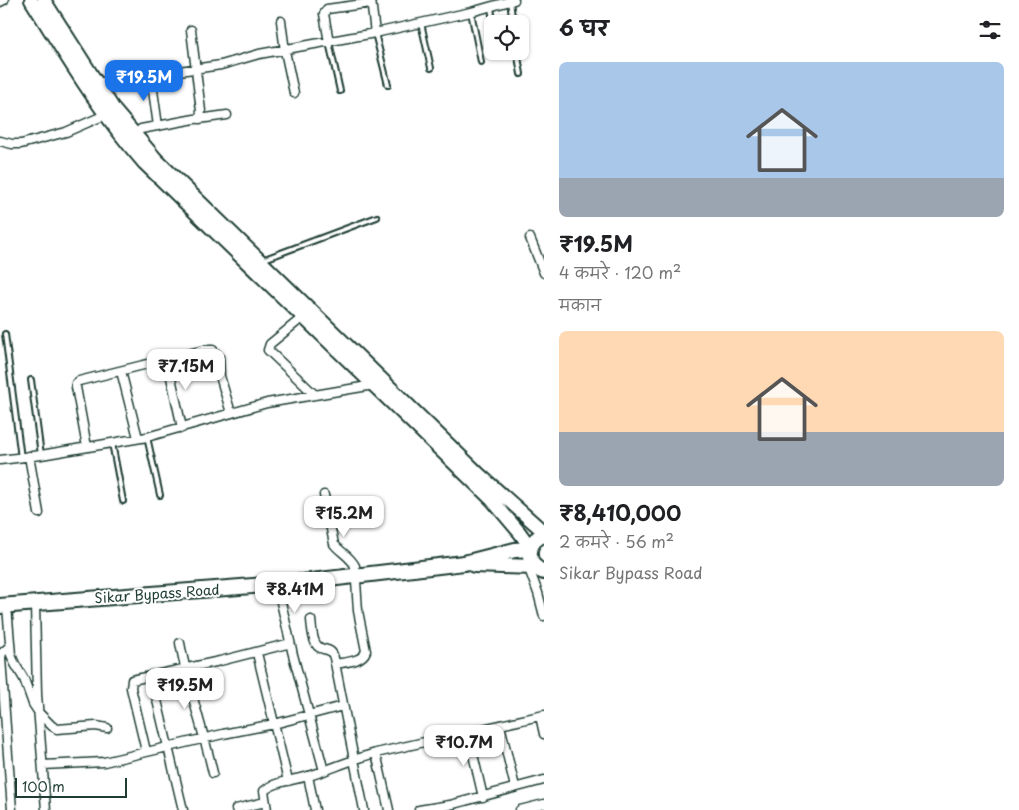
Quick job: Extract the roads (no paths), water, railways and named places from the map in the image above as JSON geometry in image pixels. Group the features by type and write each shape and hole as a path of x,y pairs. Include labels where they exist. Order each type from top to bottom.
{"highway":[{"path":"535,568 531,562 530,548 535,540 544,533"},
{"name":"Sikar Bypass Road","path":"4,606 356,576 464,563 530,548"},
{"name":"Sikar Bypass Road","path":"464,563 535,568"}],"main road":[{"path":"31,0 72,66 106,115 130,139 177,196 492,500 530,548"},
{"path":"44,0 115,111 130,139 156,159 480,475 544,533"}],"street":[{"path":"0,2 4,0"},
{"path":"96,82 221,65 252,56 375,33 512,1"},
{"path":"329,42 324,14 331,4 371,2 375,33"},
{"path":"280,21 294,92"},
{"path":"191,30 201,111 200,118 198,119"},
{"path":"151,76 158,126"},
{"path":"0,141 21,144 66,132 106,115"},
{"path":"130,139 141,129 227,115"},
{"path":"530,238 544,273"},
{"path":"303,317 270,344 268,350 315,395"},
{"path":"87,447 76,383 208,349 217,353 219,357 220,376 231,413"},
{"path":"167,359 182,428"},
{"path":"121,371 138,438"},
{"path":"0,460 147,437 267,403 374,385"},
{"path":"29,456 39,514"},
{"path":"324,495 334,544 352,560 355,566 358,611 366,651 364,656 359,659 336,664"},
{"path":"535,568 538,593 544,616"},
{"path":"277,584 308,715 324,770"},
{"path":"35,604 39,713 46,810"},
{"path":"4,606 14,664 24,679 33,704 39,713 57,729 96,726 107,728"},
{"path":"311,620 316,644 319,648 330,650 333,653 364,810"},
{"path":"180,642 184,668 205,738 213,773"},
{"path":"146,751 131,684 132,680 287,644 292,650"},
{"path":"10,646 2,653 1,658 12,810"},
{"path":"257,652 288,781"},
{"path":"151,675 183,810"},
{"path":"43,764 98,763 274,724 343,706"},
{"path":"236,809 266,806 264,792 268,788 376,753 542,716 544,734"},
{"path":"500,726 515,788"},
{"path":"468,733 483,797"},
{"path":"376,753 389,810"},
{"path":"308,776 315,810"},
{"path":"420,810 483,797 544,780"},
{"path":"520,810 544,804"}],"lane":[{"path":"512,1 513,15"},
{"path":"491,6 492,15"},
{"path":"471,12 481,62"},
{"path":"421,23 431,68"},
{"path":"375,33 388,85"},
{"path":"329,42 340,90"},
{"path":"519,60 521,74"},
{"path":"260,261 377,217"},
{"path":"5,334 21,458"},
{"path":"31,380 41,455"},
{"path":"147,437 160,494"},
{"path":"112,443 123,501"}]}
